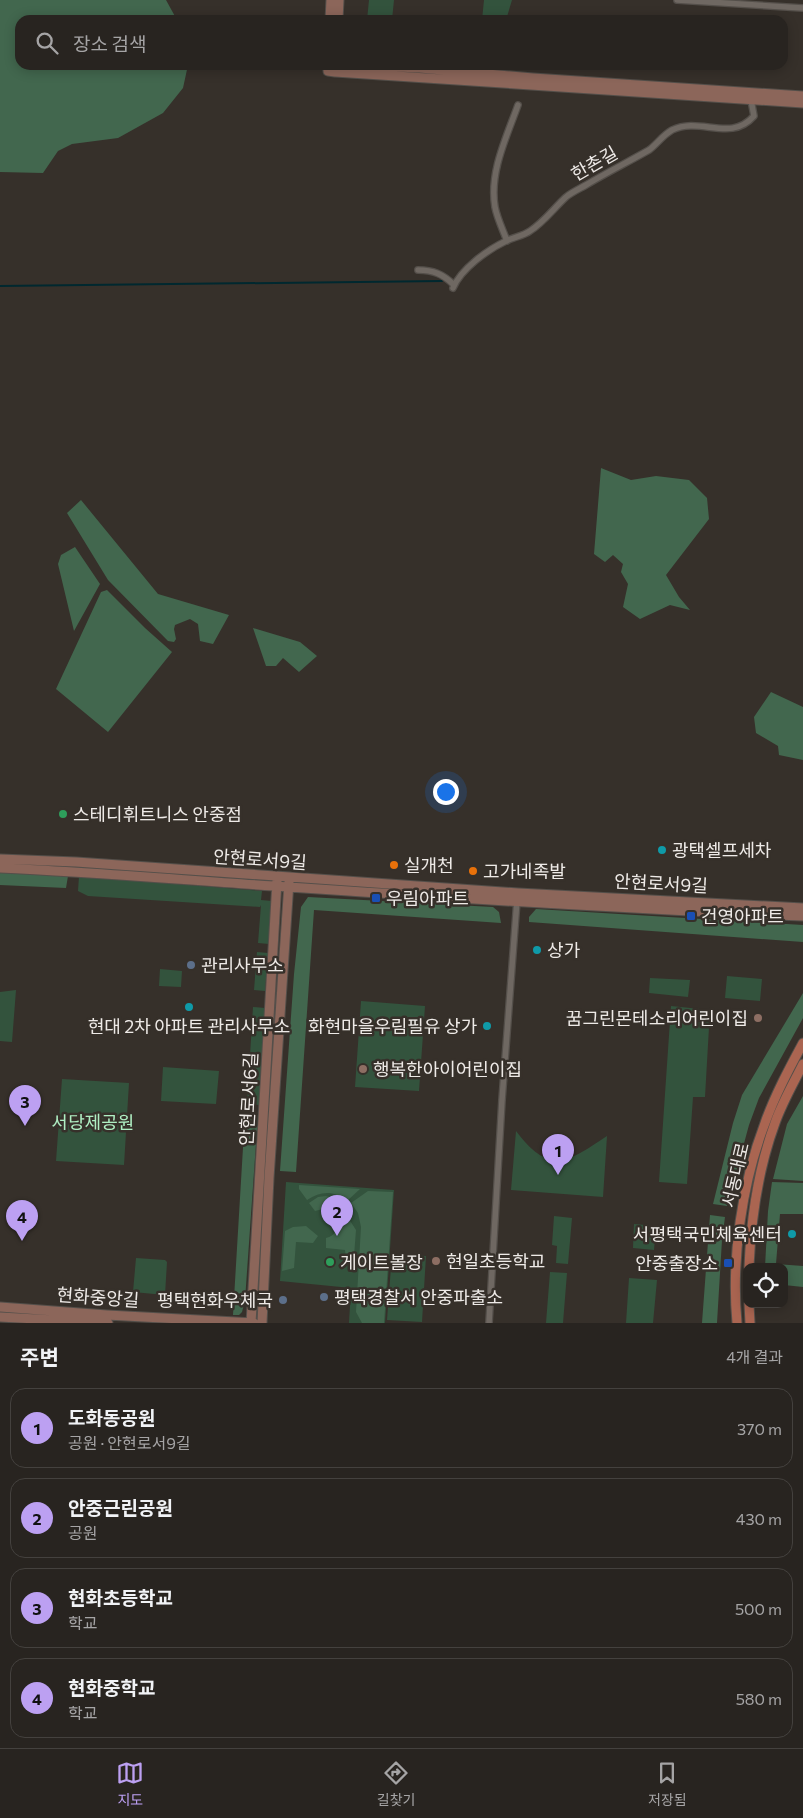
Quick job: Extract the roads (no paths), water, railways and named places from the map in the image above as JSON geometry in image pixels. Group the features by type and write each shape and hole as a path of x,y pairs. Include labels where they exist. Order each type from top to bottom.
{"main road":[{"name":"서동대로","path":"737,1323 735,1288 737,1244 748,1183 764,1124 803,1043"},
{"name":"서동대로","path":"749,1263 755,1200 774,1124 803,1064"},
{"path":"749,1308 750,1323"}],"street":[{"path":"330,15 331,0"},
{"path":"338,15 339,0"},
{"path":"677,0 803,8"},
{"path":"357,70 803,103"},
{"path":"443,70 803,96"},
{"name":"한촌길","path":"418,270 429,270 441,274 453,286 484,253 529,232 553,212 567,196 648,150 672,130 686,126 707,126 723,130 735,129 748,122 754,116 750,100"},
{"path":"507,241 495,208 494,189 498,162 518,104"},
{"name":"안현로서9길","path":"0,859 76,862 277,876 289,882 518,897 803,908"},
{"path":"0,868 76,871 277,886 289,882"},
{"name":"안현로서6길","path":"252,1323 277,876"},
{"name":"안현로서6길","path":"262,1323 268,1178 289,882"},
{"path":"489,1323 502,1100 518,897 803,916"},
{"name":"현화중앙길","path":"0,1307 252,1323"},
{"path":"0,1317 108,1323"}],"waterway":[{"path":"0,286 442,281"}],"place":[{"name":"스테디휘트니스 안중점","path":"63,814"},
{"name":"광택셀프세차","path":"662,850"},
{"name":"실개천","path":"394,865"},
{"name":"고가네족발","path":"473,871"},
{"name":"우림아파트","path":"376,898"},
{"name":"건영아파트","path":"691,916"},
{"name":"상가","path":"537,950"},
{"name":"관리사무소","path":"191,965"},
{"name":"현대 2차 아파트 관리사무소","path":"189,1007"},
{"name":"꿈그린몬테소리어린이집","path":"758,1018"},
{"name":"화현마을우림필유 상가","path":"487,1026"},
{"name":"행복한아이어린이집","path":"363,1069"},
{"name":"현화초등학교","path":"25,1126"},
{"name":"도화동공원","path":"558,1175"},
{"name":"서평택국민체육센터","path":"792,1234"},
{"name":"안중근린공원","path":"337,1236"},
{"name":"현화중학교","path":"22,1241"},
{"name":"현일초등학교","path":"436,1261"},
{"name":"게이트볼장","path":"330,1262"},
{"name":"안중출장소","path":"728,1263"},
{"name":"평택경찰서 안중파출소","path":"324,1297"},
{"name":"평택현화우체국","path":"283,1300"}],"park label":[{"name":"서당제공원","path":"93,1122"}]}
